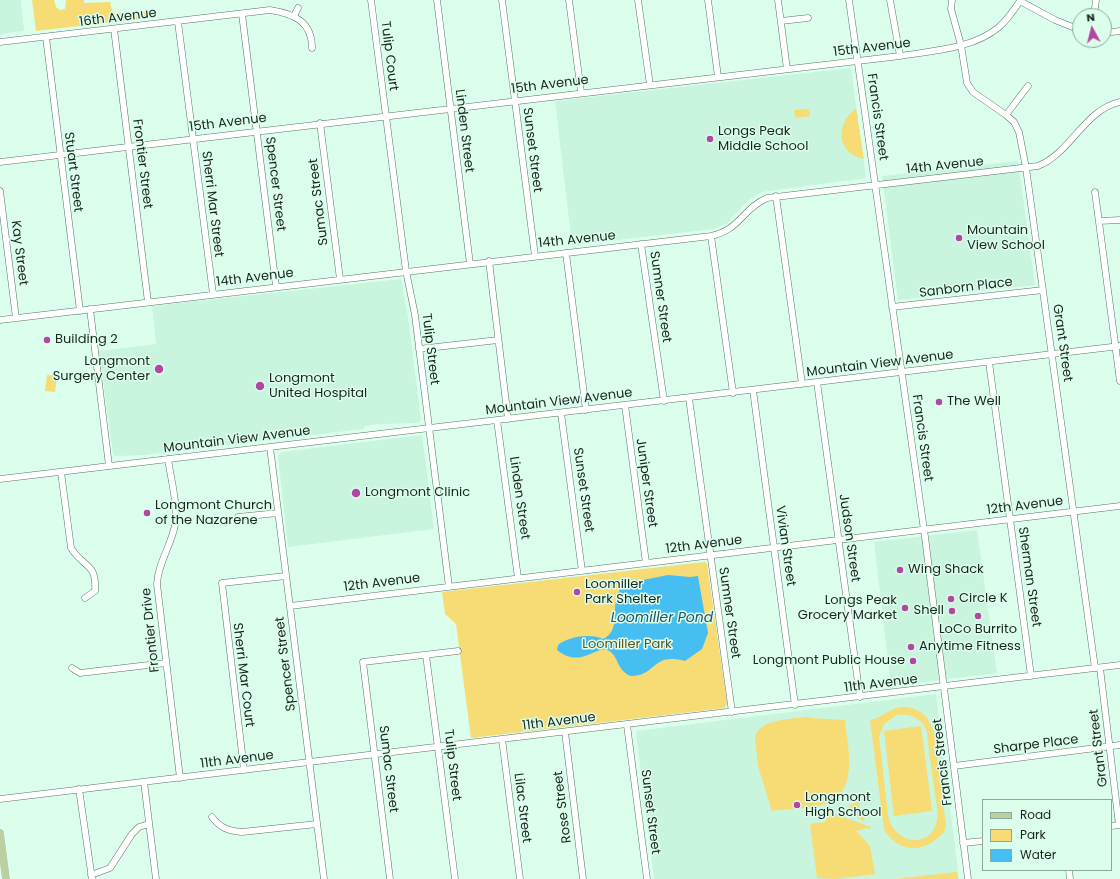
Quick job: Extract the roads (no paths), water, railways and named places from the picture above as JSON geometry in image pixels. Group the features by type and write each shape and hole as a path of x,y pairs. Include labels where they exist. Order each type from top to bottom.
{"main road":[{"path":"0,833 2,870 6,879"}],"street":[{"name":"Tulip Court","path":"371,0 386,115"},
{"name":"Linden Street","path":"437,0 470,264"},
{"name":"Sunset Street","path":"502,0 535,256"},
{"path":"569,0 581,92"},
{"path":"638,0 650,84"},
{"path":"708,0 718,77"},
{"path":"778,0 787,69"},
{"name":"Francis Street","path":"849,0 924,530 968,879"},
{"path":"890,0 900,56"},
{"name":"Grant Street","path":"952,0 951,9 961,45 967,83 973,92 1014,122 1019,132 1026,168 1073,512 1110,747 1120,825"},
{"name":"15th Avenue","path":"0,162 581,92 900,56 961,45 979,39 998,27 1021,0 1055,20 1072,27"},
{"path":"298,8 294,16 304,24 312,37 312,48"},
{"name":"16th Avenue","path":"0,42 270,10 294,16"},
{"name":"Spencer Street","path":"242,14 276,286"},
{"path":"781,21 808,18"},
{"name":"Sherri Mar Street","path":"178,22 212,294"},
{"name":"Frontier Street","path":"114,29 148,302"},
{"name":"Stuart Street","path":"46,37 80,311"},
{"path":"1006,115 1028,86"},
{"name":"14th Avenue","path":"0,320 276,286 711,236 730,230 757,202 776,196 1026,168 1046,163 1102,108 1120,102"},
{"name":"Tulip Street","path":"386,115 406,271 415,315 428,429 449,587"},
{"name":"Sumac Street","path":"320,123 340,279"},
{"name":"Kay Street","path":"0,191 16,318"},
{"path":"1095,192 1118,346 1120,381"},
{"path":"776,196 802,384"},
{"path":"1099,221 1120,220"},
{"path":"711,236 733,392"},
{"name":"Sumner Street","path":"641,244 664,401"},
{"path":"566,253 586,410"},
{"path":"488,262 508,419"},
{"name":"Sanborn Place","path":"892,307 1043,290"},
{"path":"90,309 109,466"},
{"path":"419,349 498,340"},
{"name":"Mountain View Avenue","path":"0,479 1118,346"},
{"name":"Sherman Street","path":"989,362 1031,676"},
{"name":"Judson Street","path":"817,382 860,697"},
{"name":"Vivian Street","path":"753,390 795,705"},
{"name":"Sumner Street","path":"689,398 732,712"},
{"name":"Juniper Street","path":"625,405 646,563"},
{"name":"Sunset Street","path":"561,413 582,571"},
{"name":"Linden Street","path":"497,420 518,578"},
{"name":"Spencer Street","path":"270,447 324,879"},
{"name":"Frontier Drive","path":"168,459 175,511 175,524 161,560 157,584 180,778"},
{"path":"61,472 71,548 74,553 91,568 96,579 95,591 92,595 85,598"},
{"name":"12th Avenue","path":"290,606 1120,506"},
{"path":"238,517 278,513"},
{"name":"Sherri Mar Court","path":"244,770 222,583 286,576"},
{"path":"426,655 458,651"},
{"name":"Tulip Street","path":"426,655 455,879"},
{"name":"Sumac Street","path":"390,879 363,662 426,655"},
{"path":"72,668 80,673 166,663"},
{"name":"11th Avenue","path":"0,799 1120,665"},
{"name":"Sunset Street","path":"627,725 647,879"},
{"name":"Rose Street","path":"565,732 583,879"},
{"name":"Lilac Street","path":"502,740 520,879"},
{"name":"Sharpe Place","path":"954,766 1120,745"},
{"path":"144,782 156,879"},
{"path":"79,789 91,877 110,868 136,829 149,824"},
{"path":"212,818 219,826 233,831 242,832 317,824"},
{"path":"964,844 982,841"}],"water":[{"name":"Loomiller Pond","path":"668,575 690,577 698,576 708,633 702,649 685,661 674,659 666,660 660,662 646,672 631,676 626,674 620,667 614,655 607,650 598,651 586,656 573,657 557,650 558,645 568,639 580,636 593,636 603,639 608,636 613,627 615,606 618,593 623,582 628,583"}],"place":[{"name":"Longs Peak Middle School","path":"710,139"},
{"name":"Mountain View School","path":"959,238"},
{"name":"Building 2","path":"47,340"},
{"name":"Longmont Surgery Center","path":"159,369"},
{"name":"Longmont United Hospital","path":"260,386"},
{"name":"The Well","path":"939,402"},
{"name":"Longmont Clinic","path":"356,493"},
{"name":"Longmont Church of the Nazarene","path":"147,513"},
{"name":"Wing Shack","path":"900,570"},
{"name":"Loomiller Park Shelter","path":"577,592"},
{"name":"Circle K","path":"951,599"},
{"name":"Longs Peak Grocery Market","path":"905,608"},
{"name":"Shell","path":"952,611"},
{"name":"LoCo Burrito","path":"978,616"},
{"name":"Anytime Fitness","path":"911,647"},
{"name":"Longmont Public House","path":"913,661"},
{"name":"Longmont High School","path":"797,805"}],"park label":[{"name":"Loomiller Park","path":"627,645"}]}
